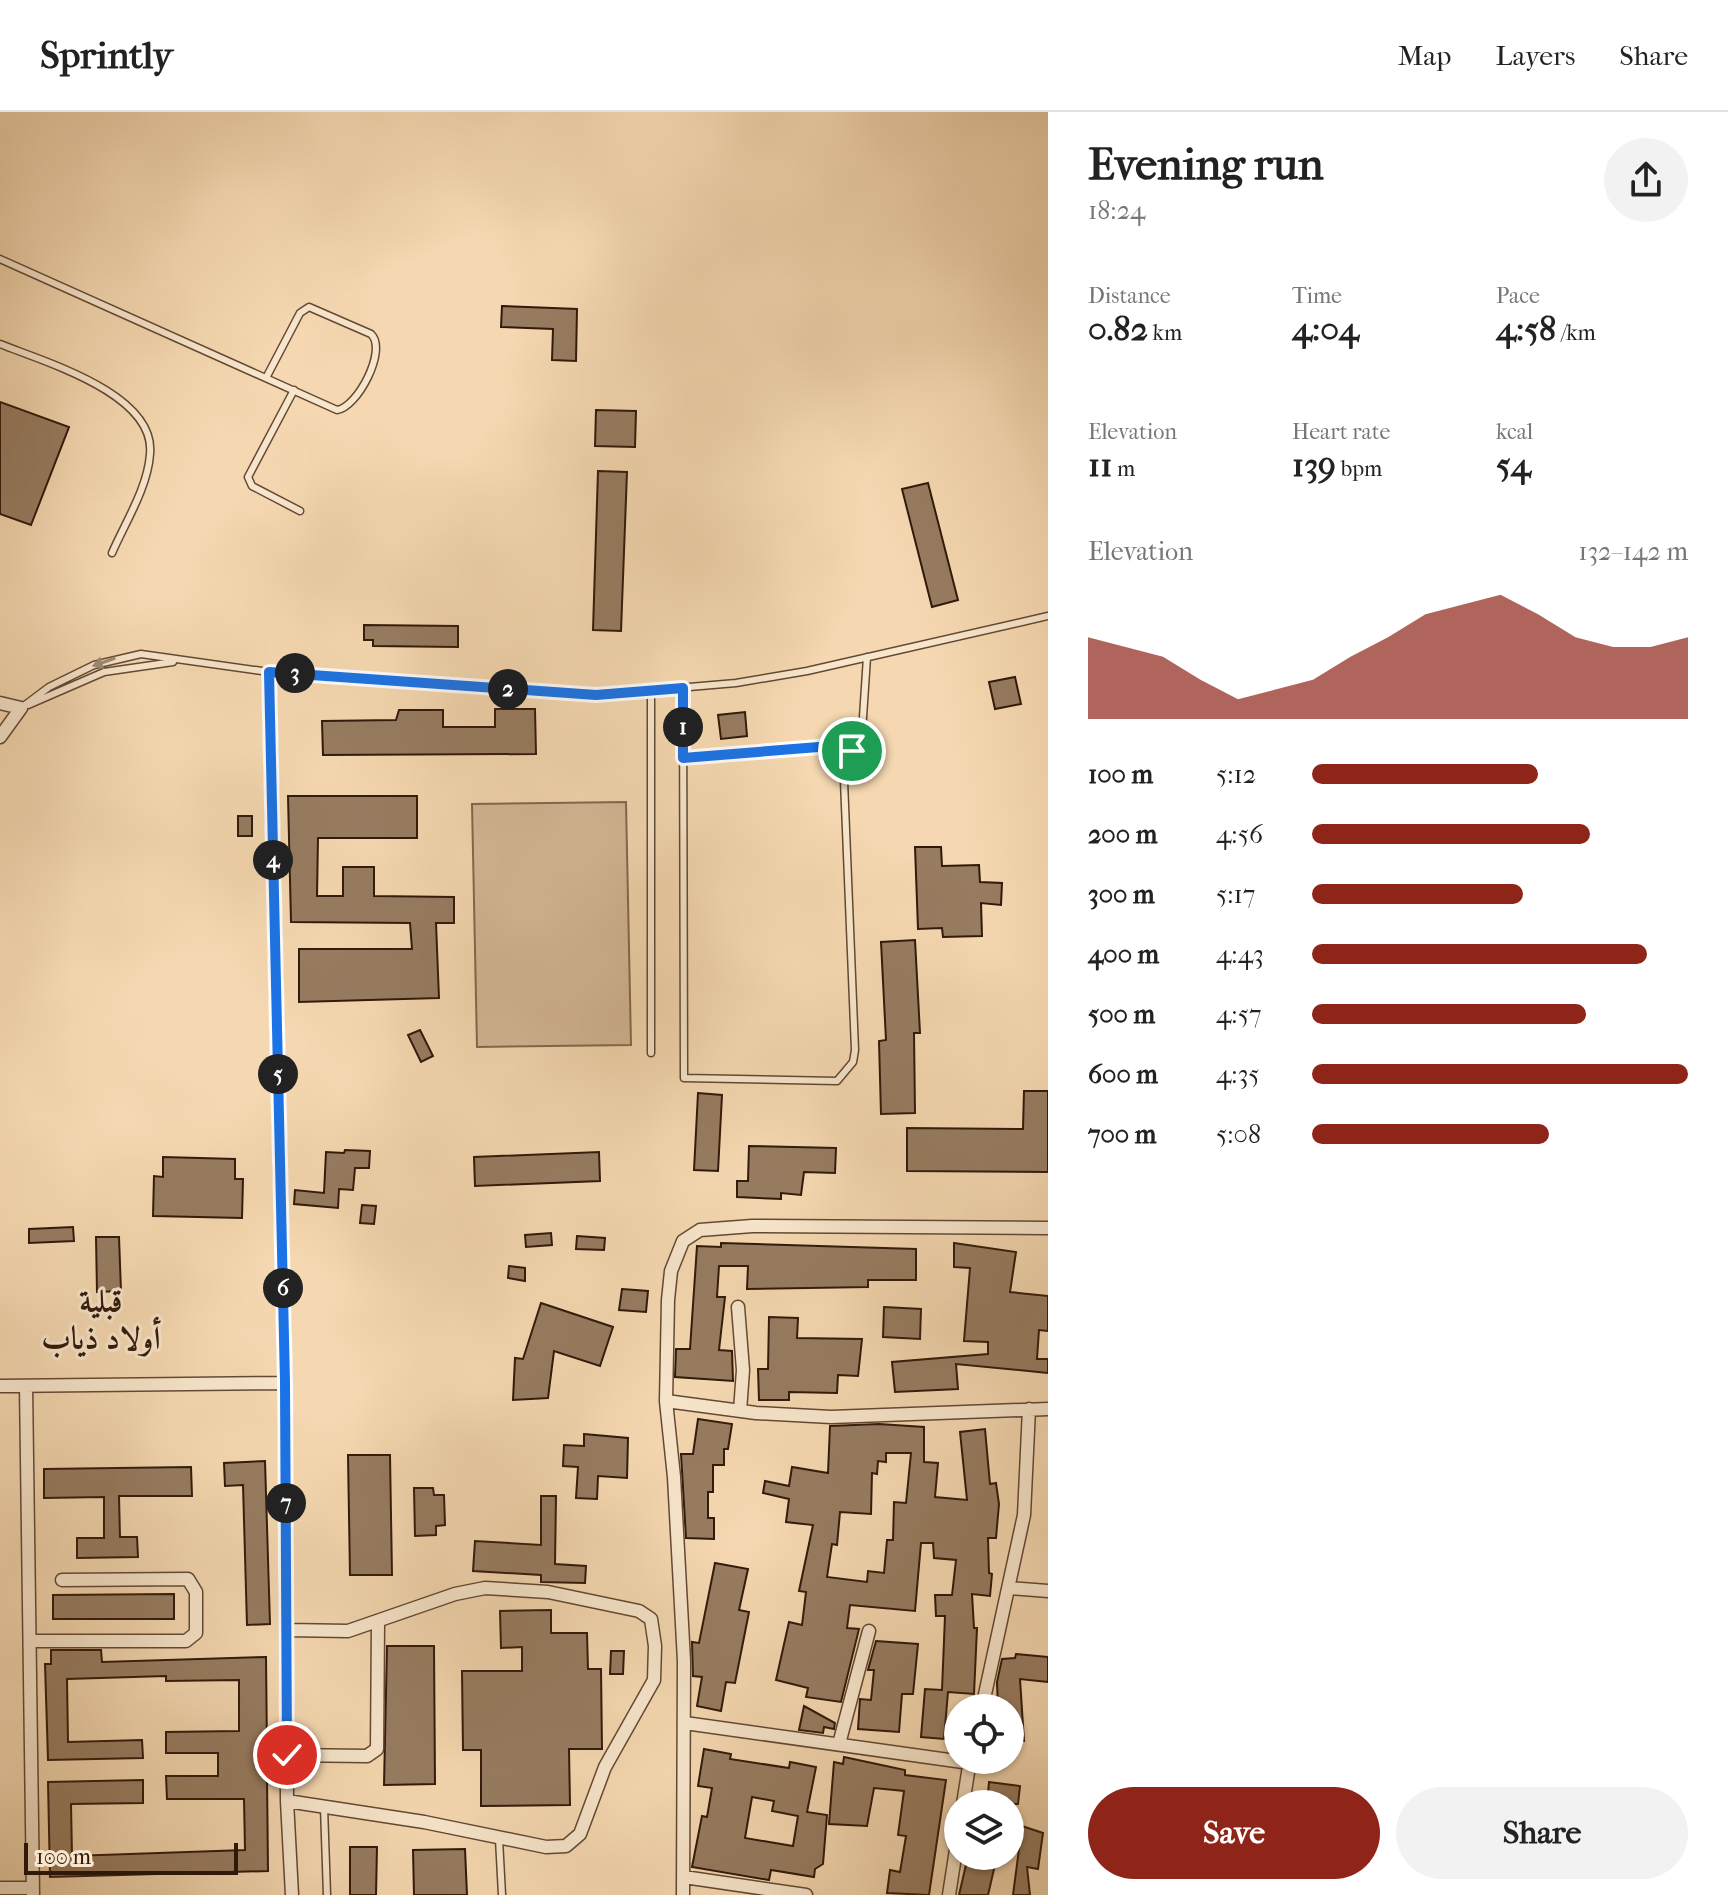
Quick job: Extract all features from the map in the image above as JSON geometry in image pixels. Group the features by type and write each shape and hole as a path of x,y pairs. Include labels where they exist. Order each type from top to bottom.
{"street":[{"path":"269,672 285,1383 287,1801 292,1895"},
{"path":"0,703 21,708 0,737"},
{"path":"683,1895 685,1723 674,1477 666,1401 671,1271 683,1241 700,1230 888,1225 1048,1228"},
{"path":"738,1307 743,1370 740,1411"},
{"path":"0,1386 285,1383"},
{"path":"0,1888 33,1891 26,1386"},
{"path":"666,1401 740,1411 874,1417 1048,1409"},
{"path":"985,1694 1024,1515 1029,1409"},
{"path":"31,1641 186,1641 196,1633 196,1592 188,1579 62,1580"},
{"path":"287,1630 348,1631 455,1594 485,1588 548,1592 639,1611 651,1619 655,1646 654,1680 605,1767 580,1834 566,1846 499,1838 324,1805 287,1801"},
{"path":"1009,1588 1048,1591"},
{"path":"287,1755 367,1756 377,1749 378,1623"},
{"path":"839,1744 869,1631"},
{"path":"685,1723 944,1758"},
{"path":"949,1895 953,1870"},
{"path":"684,1877 806,1895"}],"lane":[{"path":"0,259 337,410 349,406 378,353 375,337 309,307 300,313 266,378"},
{"path":"0,344 116,395 142,419 151,453 147,470 112,553"},
{"path":"294,390 248,477 252,486 300,511"},
{"path":"21,708 55,683 110,659 141,654 269,672 596,695 736,683 1048,616"},
{"path":"683,688 684,1078 837,1081 853,1062 855,1050 844,781 865,713 867,657"},
{"path":"21,708 104,672 180,661"},
{"path":"651,691 651,1053"},
{"path":"683,758 856,744"},
{"path":"324,1805 327,1895"},
{"path":"499,1838 502,1895"}],"shaded area":[{"path":"626,802 631,1045 477,1047 472,804"}],"building":[{"path":"502,306 577,309 576,361 552,360 553,329 501,327"},
{"path":"0,402 69,427 31,525 0,514"},
{"path":"596,410 636,411 635,447 595,446"},
{"path":"598,471 627,472 621,631 593,630"},
{"path":"928,483 958,600 932,607 902,489"},
{"path":"364,625 458,626 458,647 373,646 373,640 364,640"},
{"path":"1015,677 1021,704 995,709 989,682"},
{"path":"495,709 535,709 536,754 323,755 322,721 396,720 399,710 443,710 443,727 495,727"},
{"path":"745,712 747,736 721,739 718,715"},
{"path":"288,796 417,796 417,838 318,838 317,896 343,896 343,867 374,867 374,896 454,897 454,923 436,923 439,998 299,1002 299,949 412,949 410,923 291,922"},
{"path":"238,816 252,816 252,836 238,836"},
{"path":"915,847 941,847 942,866 979,865 980,882 1002,883 1001,905 981,903 982,936 943,937 942,928 918,929"},
{"path":"915,940 920,1033 914,1033 915,1113 881,1114 879,1041 886,1040 881,942"},
{"path":"420,1030 433,1056 421,1062 408,1035"},
{"path":"1024,1091 1048,1091 1048,1172 907,1171 907,1128 1023,1129"},
{"path":"698,1093 722,1095 718,1171 694,1170"},
{"path":"749,1146 836,1148 835,1173 804,1172 801,1195 781,1193 781,1199 737,1197 737,1181 748,1181"},
{"path":"345,1150 370,1151 369,1168 355,1168 353,1190 339,1189 338,1208 294,1204 295,1190 324,1193 326,1152 344,1153"},
{"path":"599,1152 600,1181 475,1186 474,1157"},
{"path":"163,1157 235,1159 235,1179 243,1179 242,1218 153,1216 154,1176 163,1177"},
{"path":"362,1205 376,1206 374,1224 360,1223"},
{"path":"73,1227 74,1241 29,1243 29,1229"},
{"path":"551,1233 552,1245 526,1247 525,1235"},
{"path":"577,1236 605,1238 604,1250 576,1249"},
{"path":"96,1237 119,1237 121,1291 97,1292"},
{"path":"721,1243 916,1249 916,1280 868,1280 868,1287 747,1289 748,1266 719,1266 717,1297 725,1297 719,1350 732,1351 733,1381 675,1377 676,1349 690,1349 697,1246 721,1247"},
{"path":"954,1243 1016,1252 1010,1292 1048,1296 1048,1331 1039,1330 1037,1359 1048,1359 1048,1373 956,1364 958,1389 895,1392 892,1362 988,1354 988,1342 964,1341 970,1268 954,1267"},
{"path":"509,1266 525,1268 525,1281 508,1278"},
{"path":"622,1289 648,1291 646,1312 619,1310"},
{"path":"541,1303 613,1327 600,1366 554,1351 548,1398 513,1400 515,1358 523,1359"},
{"path":"884,1307 921,1309 920,1339 883,1337"},
{"path":"769,1317 798,1318 797,1338 862,1339 858,1376 838,1375 837,1393 789,1392 789,1400 759,1400 758,1369 768,1369"},
{"path":"698,1419 732,1424 728,1449 724,1449 724,1465 713,1465 713,1492 708,1492 708,1518 714,1518 714,1539 686,1538 681,1454 693,1454"},
{"path":"879,1424 924,1427 924,1462 938,1463 935,1497 967,1500 960,1432 985,1429 990,1484 996,1483 999,1504 996,1538 988,1538 989,1573 992,1574 990,1596 972,1594 974,1628 977,1628 974,1694 944,1694 944,1739 921,1737 925,1689 942,1690 945,1616 936,1616 935,1595 952,1595 956,1560 934,1558 933,1543 921,1543 915,1611 850,1605 847,1628 859,1629 841,1702 806,1697 808,1688 776,1680 789,1622 802,1625 806,1592 799,1591 813,1525 786,1522 789,1499 763,1493 765,1481 789,1486 792,1467 828,1473 830,1426","holes":["886,1453 911,1453 906,1503 894,1502 893,1540 887,1540 884,1573 868,1571 867,1582 827,1577 832,1544 837,1545 840,1512 871,1514 872,1473 877,1474 878,1461 886,1462"]},
{"path":"584,1434 628,1438 627,1478 598,1476 597,1499 576,1498 578,1467 563,1466 564,1445 584,1446"},
{"path":"348,1455 390,1455 392,1575 350,1575"},
{"path":"265,1461 270,1624 247,1625 243,1485 225,1486 224,1463"},
{"path":"191,1467 192,1496 119,1496 120,1537 137,1537 138,1557 77,1558 77,1538 104,1538 104,1497 44,1498 44,1469"},
{"path":"414,1488 433,1488 434,1495 444,1495 445,1525 436,1526 436,1535 415,1536"},
{"path":"541,1496 556,1496 555,1564 586,1566 585,1583 541,1582 541,1575 473,1571 475,1541 541,1545"},
{"path":"715,1563 748,1569 739,1610 749,1612 735,1683 726,1682 721,1711 697,1706 702,1677 693,1676 692,1642 699,1643"},
{"path":"174,1594 174,1619 53,1619 53,1595"},
{"path":"551,1610 551,1633 587,1633 588,1669 601,1669 602,1749 569,1749 570,1805 481,1806 481,1750 463,1750 462,1671 522,1671 522,1647 501,1648 500,1611"},
{"path":"876,1641 918,1644 913,1694 902,1694 899,1732 858,1729 860,1699 871,1700 874,1670 868,1670"},
{"path":"387,1646 434,1646 435,1784 384,1785"},
{"path":"51,1650 101,1650 102,1662 266,1657 267,1752 261,1752 261,1776 267,1776 268,1871 50,1877 48,1782 143,1780 143,1803 71,1804 72,1856 245,1850 244,1799 167,1799 166,1776 218,1776 218,1753 166,1753 166,1732 239,1731 239,1680 166,1681 166,1676 67,1679 68,1742 142,1740 143,1758 48,1760 45,1664 51,1664"},
{"path":"611,1651 624,1651 623,1674 610,1674"},
{"path":"1016,1654 1048,1657 1048,1682 1020,1679 1021,1694 997,1694 1002,1659 1015,1658"},
{"path":"804,1706 835,1723 834,1729 824,1727 823,1733 799,1730"},
{"path":"704,1749 731,1754 730,1759 789,1768 790,1762 816,1767 807,1812 827,1815 823,1864 815,1869 814,1877 771,1870 769,1880 692,1867 702,1816 707,1817 712,1788 698,1786","holes":["752,1797 774,1801 772,1811 798,1816 793,1846 745,1838"]},
{"path":"844,1757 905,1770 905,1775 946,1780 929,1895 887,1893 890,1870 900,1872 906,1836 898,1835 904,1791 874,1788 867,1826 829,1824 834,1762 843,1764"},
{"path":"989,1782 1020,1786 1020,1790 988,1790"},
{"path":"1024,1827 1043,1833 1038,1869 1027,1867 1030,1895 1013,1895 1016,1870 1024,1870"},
{"path":"350,1847 377,1847 376,1895 350,1895"},
{"path":"465,1849 467,1895 414,1895 413,1850"},
{"path":"965,1870 994,1870 988,1895 959,1895"}],"district":[{"name":"قبلية أولاد ذياب","path":"101,1320"}],"route":[{"path":"287,1755 285,1383 269,672 596,695 683,688 683,758 856,744 852,751"}]}
